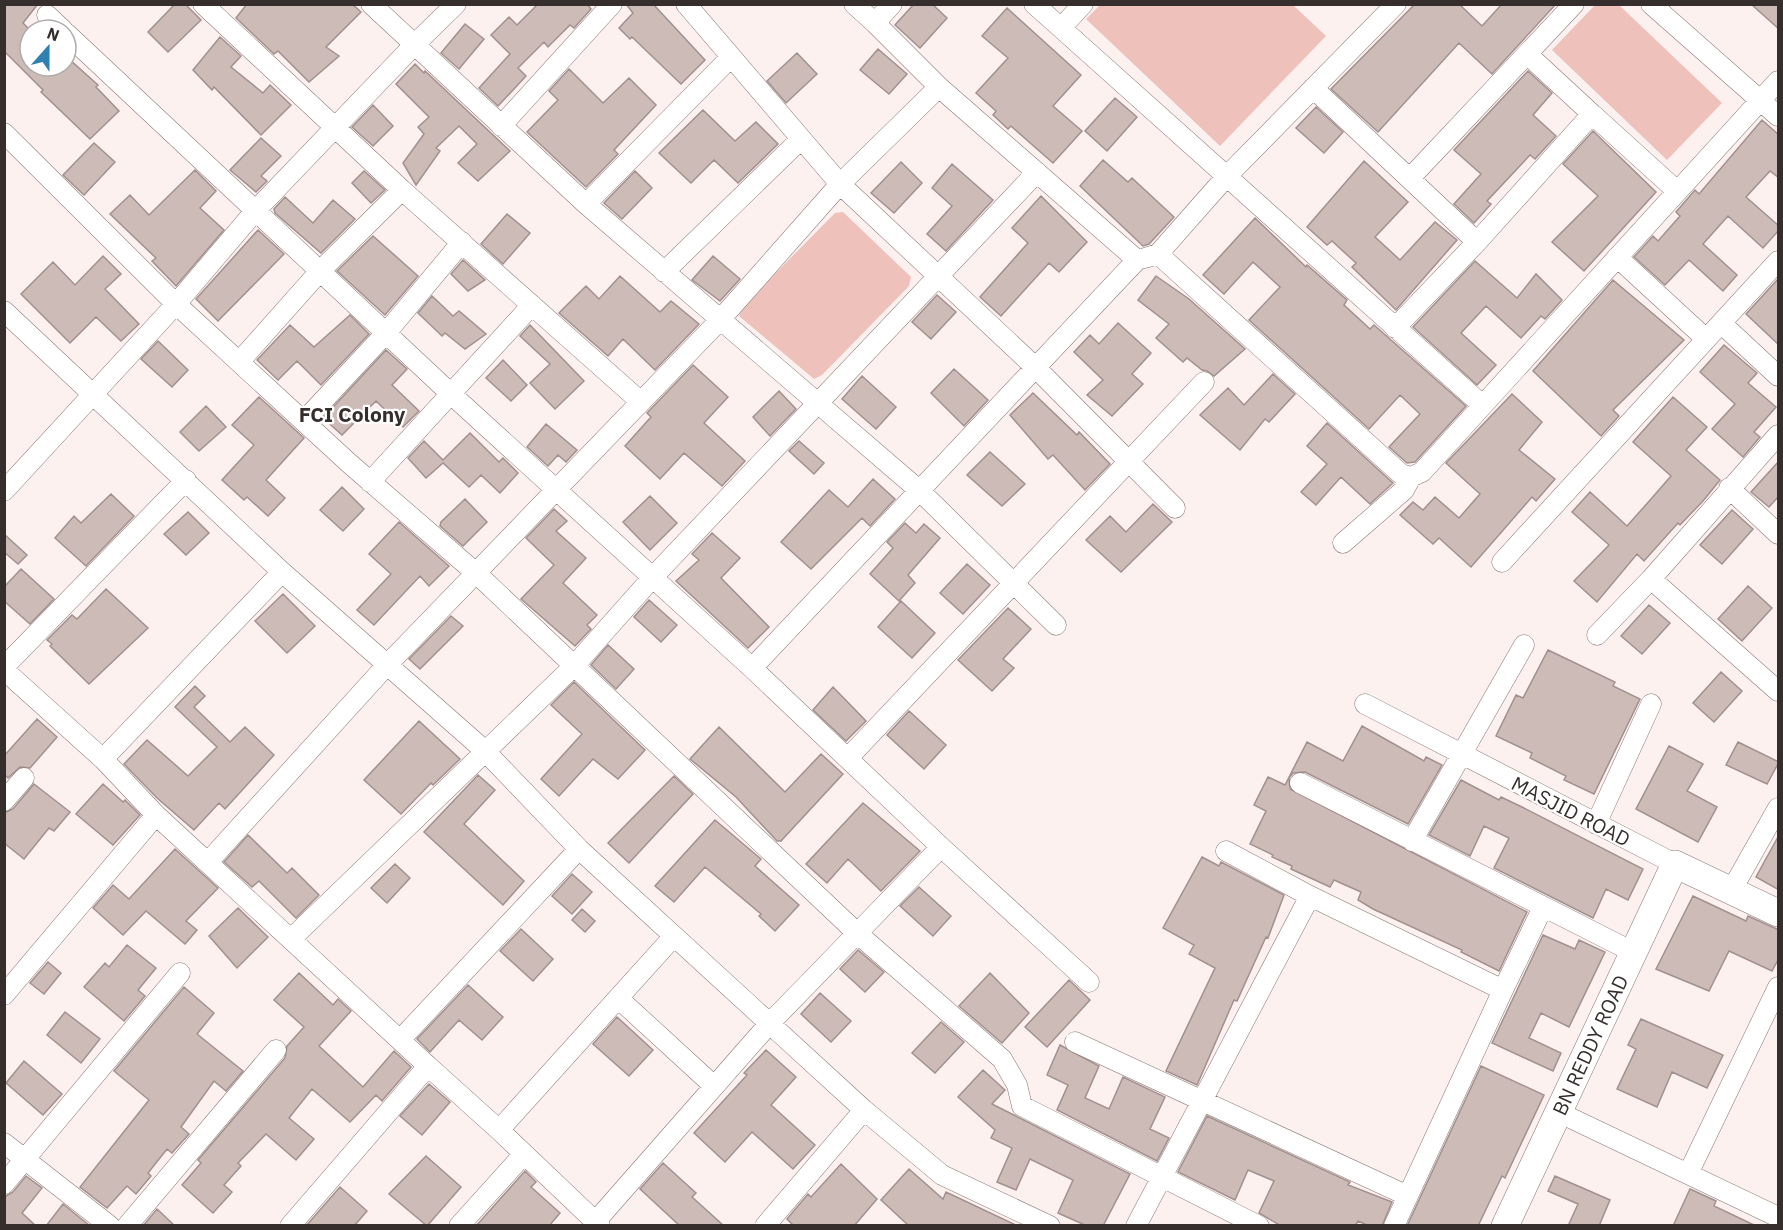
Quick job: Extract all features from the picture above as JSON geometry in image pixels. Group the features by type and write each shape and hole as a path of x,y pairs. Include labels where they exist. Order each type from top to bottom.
{"street":[{"path":"203,4 402,190 641,402"},
{"path":"371,4 586,204 719,321 920,491 1016,583 1056,626"},
{"path":"4,491 176,304 256,210 456,4"},
{"path":"501,126 612,4"},
{"path":"686,4 840,184 1035,367 1175,508"},
{"path":"854,4 939,87 1137,260"},
{"path":"875,23 892,4"},
{"path":"1034,4 1481,404"},
{"path":"1061,28 1083,4"},
{"path":"752,668 1137,260 1158,254 1226,177 1396,4"},
{"path":"1411,177 1574,4"},
{"path":"1651,4 1779,116"},
{"path":"47,15 50,18"},
{"path":"78,44 451,394 752,668 941,847 1089,982"},
{"path":"1527,54 1677,191"},
{"path":"586,204 731,57"},
{"path":"1343,543 1404,490 1411,477 1422,472 1481,404 1779,81"},
{"path":"208,862 386,666 719,321 840,184 939,87"},
{"path":"1313,88 1411,177 1478,242"},
{"path":"1395,328 1478,242 1592,114"},
{"path":"4,133 176,304 370,482 476,573 858,934 1002,1059 1017,1085 1022,1107 1258,1226"},
{"path":"664,272 800,140"},
{"path":"292,938 484,750 574,666 652,578 1037,172"},
{"path":"240,361 320,271 402,190"},
{"path":"305,420 386,333 462,242"},
{"path":"1158,254 1401,474 1411,477"},
{"path":"1617,257 1705,338"},
{"path":"1502,562 1705,338 1779,261"},
{"path":"370,482 532,305"},
{"path":"4,311 282,572 484,750 579,849 864,1110 942,1174 1026,1220 1050,1226"},
{"path":"1721,323 1779,376"},
{"path":"848,758 1130,463 1204,382"},
{"path":"1597,635 1651,579 1729,488 1779,435"},
{"path":"186,480 4,668 103,759 156,815 292,938 598,1223 769,1024 941,847"},
{"path":"1729,488 1779,534"},
{"path":"103,759 282,572"},
{"path":"1651,579 1779,691"},
{"path":"1412,841 1524,645"},
{"name":"MASJID ROAD","path":"1365,704 1675,864 1779,913"},
{"path":"1596,824 1651,704"},
{"path":"4,801 24,778"},
{"path":"1300,783 1633,952"},
{"path":"1731,891 1779,808"},
{"path":"4,995 156,815"},
{"path":"400,1040 579,849"},
{"path":"1226,851 1310,896 1503,990"},
{"name":"BN REDDY ROAD","path":"1512,1223 1558,1112 1675,864"},
{"path":"1136,1226 1159,1177 1202,1101 1310,896"},
{"path":"1394,1226 1544,907"},
{"path":"499,1130 674,936"},
{"path":"4,1184 180,972"},
{"path":"1688,1174 1779,987"},
{"path":"618,998 714,1086"},
{"path":"1075,1042 1408,1196"},
{"path":"127,1226 276,1050"},
{"path":"290,1226 428,1066"},
{"path":"765,1226 864,1110"},
{"path":"1558,1112 1779,1217"},
{"path":"4,1143 110,1226"},
{"path":"459,1226 524,1154"}],"shaded area":[{"path":"1596,4 1619,5 1722,103 1667,160 1552,50"},
{"path":"1100,5 1293,5 1326,36 1220,146 1086,19"},
{"path":"843,212 911,277 909,286 822,375 814,379 739,316 743,306 835,213"}],"building":[{"path":"4,4 38,4 27,18 18,18 18,65 4,51"},
{"path":"175,4 185,4 201,20 168,52 148,32"},
{"path":"247,4 352,4 361,12 326,47 339,56 309,82 278,51 274,54 236,18"},
{"path":"538,4 587,4 591,9 574,28 570,25 548,47 544,42 518,68 526,76 498,106 479,88 510,54 491,35 509,17 517,25"},
{"path":"626,4 653,4 705,60 681,84 632,37 630,39 619,28 633,13"},
{"path":"914,4 932,4 947,18 920,48 895,25"},
{"path":"1415,4 1459,4 1482,26 1502,4 1556,4 1492,74 1459,43 1378,132 1331,89"},
{"path":"1751,4 1779,4 1779,29"},
{"path":"1007,8 1081,75 1053,106 1082,131 1053,163 1011,126 1008,129 993,115 996,111 976,93 1008,58 982,36"},
{"path":"465,24 484,39 459,69 441,53"},
{"path":"220,37 241,56 231,67 263,93 270,85 291,105 261,135 214,87 212,90 193,70"},
{"path":"878,49 907,74 889,94 860,70"},
{"path":"797,53 817,74 786,103 767,81"},
{"path":"415,64 510,151 478,181 458,163 477,144 459,126 436,148 440,151 416,185 403,163 424,134 418,127 429,117 396,84"},
{"path":"78,67 98,85 96,87 119,111 90,139 41,92 43,90 31,78 78,78"},
{"path":"569,69 603,103 629,78 656,105 614,150 618,154 586,187 527,132 558,100 549,91"},
{"path":"1528,71 1552,93 1533,115 1556,136 1535,159 1530,155 1487,201 1491,204 1474,223 1454,204 1481,174 1454,150"},
{"path":"1115,98 1137,117 1107,151 1085,131"},
{"path":"373,105 393,126 373,146 352,127"},
{"path":"1316,107 1343,132 1324,153 1296,128"},
{"path":"703,110 735,141 756,122 778,144 738,183 714,160 691,183 659,153"},
{"path":"1762,120 1779,135 1779,178 1770,171 1746,197 1779,226 1779,230 1763,248 1728,216 1703,244 1737,275 1723,291 1689,260 1665,285 1634,257 1653,236 1658,241 1680,216 1676,212 1695,190 1699,194"},
{"path":"1593,131 1656,192 1584,271 1552,242 1598,196 1563,164"},
{"path":"261,138 281,156 261,176 267,181 256,192 230,170"},
{"path":"94,143 115,162 84,195 63,175"},
{"path":"1103,160 1128,182 1132,178 1174,217 1149,244 1143,246 1080,186"},
{"path":"1364,161 1408,202 1375,237 1400,260 1435,222 1457,240 1396,310 1352,267 1356,263 1332,241 1327,245 1307,227"},
{"path":"901,162 922,183 894,213 871,193"},
{"path":"952,164 993,200 946,251 927,234 952,206 932,188"},
{"path":"195,170 216,191 200,208 224,230 176,286 152,261 156,258 110,214 130,195 149,215"},
{"path":"364,171 385,190 371,203 352,183"},
{"path":"635,171 652,188 622,219 604,203"},
{"path":"1041,196 1087,242 1059,272 1049,263 1001,316 980,297 1028,243 1012,228"},
{"path":"285,197 313,223 333,200 355,219 321,253 275,213 274,209"},
{"path":"507,214 530,233 503,264 481,244"},
{"path":"1255,218 1306,267 1307,265 1347,300 1344,305 1370,329 1374,325 1466,406 1415,462 1407,463 1389,447 1420,414 1400,395 1369,429 1249,320 1280,287 1253,262 1224,294 1203,275"},
{"path":"258,230 284,254 218,321 196,299"},
{"path":"373,236 418,276 385,315 337,271"},
{"path":"103,256 121,274 105,289 139,324 121,341 96,317 70,343 21,294 53,262 75,285"},
{"path":"713,256 740,279 720,301 692,280"},
{"path":"463,260 485,280 468,291 451,274"},
{"path":"1475,261 1517,298 1536,274 1562,300 1545,319 1541,316 1521,338 1486,306 1461,333 1496,365 1477,385 1413,327"},
{"path":"620,276 660,312 671,301 699,324 655,370 623,339 608,356 559,313 586,286 599,299"},
{"path":"1156,276 1189,299 1245,349 1214,376 1187,358 1183,362 1156,338 1169,324 1138,300"},
{"path":"1779,278 1779,345 1746,314"},
{"path":"1613,280 1684,340 1613,410 1619,416 1601,436 1533,371"},
{"path":"937,295 956,312 931,339 912,322"},
{"path":"432,296 453,316 459,311 486,334 465,349 445,333 442,336 418,313"},
{"path":"350,315 369,334 321,385 297,361 278,380 257,360 290,325 314,347"},
{"path":"1118,323 1151,353 1132,374 1143,384 1112,416 1087,395 1103,380 1074,352 1090,335 1099,344"},
{"path":"530,325 584,381 555,409 530,383 550,364 520,336"},
{"path":"158,341 188,370 172,387 141,359"},
{"path":"1724,345 1757,373 1748,383 1776,407 1754,432 1760,437 1743,457 1712,429 1735,404 1700,372"},
{"path":"386,350 407,369 392,385 419,411 403,427 376,401 342,435 323,418"},
{"path":"503,360 527,385 511,401 486,378"},
{"path":"693,365 728,397 704,423 745,461 722,486 684,453 660,479 625,446 651,417 647,413"},
{"path":"954,369 988,400 964,426 931,393"},
{"path":"1273,374 1295,394 1269,422 1265,419 1240,450 1200,415 1228,388 1244,405"},
{"path":"862,376 896,407 876,429 842,399"},
{"path":"779,391 796,409 770,436 753,417"},
{"path":"1033,393 1077,435 1079,432 1110,464 1085,490 1053,455 1048,459 1010,415"},
{"path":"1512,394 1542,422 1519,450 1555,479 1536,501 1532,497 1471,567 1439,538 1433,544 1400,515 1413,502 1423,510 1435,497 1459,518 1480,494 1446,463"},
{"path":"259,397 304,438 266,480 285,498 268,516 247,497 244,500 222,480 254,445 232,425"},
{"path":"1673,397 1707,427 1686,450 1720,480 1703,501 1680,525 1678,523 1644,561 1637,554 1597,602 1574,581 1609,545 1572,512 1590,492 1627,526 1651,499 1671,476 1633,442"},
{"path":"206,406 226,427 199,451 180,432"},
{"path":"1327,423 1393,483 1370,504 1341,477 1316,505 1301,492 1327,464 1307,446"},
{"path":"546,424 577,450 566,462 558,455 548,466 527,447"},
{"path":"470,433 499,462 503,458 518,473 500,493 481,475 469,487 443,463 426,478 408,458 424,441 443,460"},
{"path":"799,441 824,463 814,474 789,451"},
{"path":"990,452 1025,484 1002,506 967,475"},
{"path":"1779,461 1779,496 1769,507 1751,492"},
{"path":"873,479 895,499 870,526 862,518 811,569 781,542 829,490 848,507"},
{"path":"342,487 364,509 343,531 320,510"},
{"path":"111,494 134,516 86,566 55,538 74,516 81,523"},
{"path":"650,496 677,523 650,550 623,522"},
{"path":"465,499 487,522 463,546 440,526 441,522"},
{"path":"1153,504 1172,522 1121,572 1086,540 1110,516 1126,532"},
{"path":"554,509 567,521 556,531 586,558 563,583 597,615 587,625 591,629 575,646 521,599 554,565 526,538"},
{"path":"1732,510 1753,529 1722,564 1700,545"},
{"path":"188,512 209,533 186,555 164,534"},
{"path":"399,522 449,566 429,586 420,576 374,625 357,610 391,574 369,554"},
{"path":"905,523 916,533 924,524 940,538 908,575 915,583 899,601 870,574 893,548 887,542"},
{"path":"712,533 740,558 721,578 769,627 748,648 676,581 699,560 692,554"},
{"path":"4,534 27,555 18,564 4,552"},
{"path":"967,564 990,585 963,614 940,593"},
{"path":"21,569 54,599 30,624 4,601 4,587"},
{"path":"1748,586 1772,608 1742,641 1718,619"},
{"path":"106,589 148,628 89,684 50,646 52,644 47,640 72,615 77,619"},
{"path":"283,594 315,626 287,653 255,621"},
{"path":"649,600 677,625 661,642 634,617"},
{"path":"901,601 935,633 912,658 878,627"},
{"path":"1649,605 1670,623 1642,654 1621,636"},
{"path":"1008,608 1031,629 1003,659 1014,668 992,691 958,660"},
{"path":"451,616 463,626 420,669 409,659"},
{"path":"608,645 634,669 616,689 591,665"},
{"path":"1548,650 1615,682 1613,686 1640,699 1594,794 1564,780 1566,776 1530,758 1532,753 1496,736 1516,695 1523,698"},
{"path":"1721,672 1742,691 1714,722 1693,703"},
{"path":"574,682 645,750 618,779 593,759 559,796 541,779 582,734 551,705"},
{"path":"195,686 205,696 194,707 230,742 245,727 274,755 225,809 219,803 194,830 157,798 124,764 147,740 188,776 217,747 175,707"},
{"path":"833,687 866,721 846,741 813,710"},
{"path":"909,711 946,745 924,769 887,735"},
{"path":"37,719 57,737 30,768 20,767 8,778 4,774 4,756"},
{"path":"419,721 460,759 433,785 431,783 401,814 364,780"},
{"path":"1362,726 1424,761 1426,757 1442,765 1408,824 1305,772 1293,773 1289,778 1290,789 1527,912 1499,971 1461,952 1462,950 1373,909 1358,900 1361,892 1334,880 1330,887 1291,869 1292,866 1250,844 1266,811 1254,805 1268,777 1285,785 1307,742 1343,761"},
{"path":"719,727 785,792 821,754 843,774 781,841 777,841 736,797 690,759"},
{"path":"1738,742 1779,762 1767,784 1726,765"},
{"path":"1669,746 1703,764 1687,791 1717,807 1698,842 1636,809"},
{"path":"478,775 495,790 464,824 524,881 503,905 424,832"},
{"path":"674,776 693,794 629,863 608,843"},
{"path":"1461,780 1499,800 1501,797 1522,807 1643,869 1628,900 1606,889 1593,918 1494,868 1509,838 1484,826 1470,856 1429,835"},
{"path":"34,784 70,812 54,831 49,828 24,859 4,843 4,813 13,809"},
{"path":"103,784 123,802 125,800 140,815 113,845 76,814"},
{"path":"863,803 920,851 881,891 848,859 827,883 806,864"},
{"path":"715,820 761,859 755,866 799,905 775,931 759,916 761,914 705,867 674,902 655,886"},
{"path":"248,835 287,873 292,868 319,895 296,918 259,881 252,887 224,862"},
{"path":"1779,835 1779,890 1756,877"},
{"path":"175,849 218,888 186,921 197,930 185,944 146,911 123,935 93,908 113,885 129,899"},
{"path":"1202,857 1219,866 1221,862 1284,895 1268,938 1266,937 1237,1001 1234,1000 1197,1085 1166,1071 1215,968 1189,954 1194,945 1163,928"},
{"path":"395,864 410,878 387,903 371,888"},
{"path":"572,874 592,892 572,914 552,896"},
{"path":"919,887 951,916 933,936 900,906"},
{"path":"1693,896 1746,921 1748,916 1779,930 1779,958 1772,971 1729,951 1709,991 1656,969"},
{"path":"238,908 268,937 237,968 209,936"},
{"path":"582,909 595,921 585,932 572,920"},
{"path":"521,929 553,959 533,981 500,951"},
{"path":"1543,935 1575,949 1579,940 1605,952 1569,1027 1541,1013 1529,1038 1561,1053 1553,1071 1492,1043"},
{"path":"127,945 156,968 138,990 145,996 124,1021 84,987 105,963 109,967"},
{"path":"858,950 884,972 865,992 840,969"},
{"path":"48,962 61,973 44,994 30,983"},
{"path":"299,973 333,1005 338,999 351,1011 319,1046 363,1087 394,1051 411,1067 382,1101 376,1095 350,1122 312,1089 289,1118 314,1139 296,1160 266,1134 238,1163 241,1166 224,1185 232,1192 213,1213 182,1185 201,1163 198,1160 285,1058 287,1046 304,1027 274,1000"},
{"path":"990,973 1029,1013 1002,1043 959,1006"},
{"path":"1069,980 1090,1000 1047,1047 1025,1027"},
{"path":"468,985 503,1017 482,1040 459,1020 430,1052 417,1039"},
{"path":"184,987 214,1013 197,1034 243,1071 226,1091 214,1081 181,1127 189,1134 172,1153 167,1149 148,1173 151,1176 136,1194 127,1186 107,1208 80,1187 149,1100 114,1071"},
{"path":"820,993 851,1021 831,1042 801,1014"},
{"path":"65,1012 100,1039 81,1063 47,1035"},
{"path":"617,1017 653,1050 629,1076 593,1044"},
{"path":"1641,1019 1723,1055 1707,1088 1672,1072 1657,1107 1617,1089 1636,1049 1628,1045"},
{"path":"941,1022 964,1042 935,1073 912,1053"},
{"path":"1060,1045 1099,1066 1085,1098 1109,1109 1123,1077 1165,1097 1150,1129 1169,1138 1157,1161 1057,1110 1068,1085 1047,1075"},
{"path":"766,1050 796,1077 771,1105 815,1145 793,1169 752,1132 725,1162 694,1133 747,1075 744,1073"},
{"path":"24,1061 62,1094 43,1115 6,1083"},
{"path":"1481,1066 1544,1095 1505,1178 1502,1176 1478,1226 1407,1226"},
{"path":"983,1070 1005,1090 992,1104 1130,1174 1103,1226 1087,1226 1058,1213 1073,1180 1030,1159 1016,1190 997,1182 1012,1148 991,1138 995,1130 958,1097"},
{"path":"429,1084 450,1102 422,1135 400,1116"},
{"path":"1207,1116 1350,1182 1348,1185 1392,1202 1382,1226 1369,1226 1358,1221 1355,1226 1281,1226 1259,1213 1274,1181 1248,1170 1235,1200 1178,1172"},
{"path":"426,1156 461,1187 427,1226 389,1194"},
{"path":"663,1163 696,1193 692,1197 724,1226 680,1226 640,1189"},
{"path":"841,1164 877,1199 854,1226 794,1226 787,1219 808,1194 811,1197"},
{"path":"909,1169 943,1199 946,1192 1018,1226 909,1226 881,1200"},
{"path":"525,1171 536,1182 531,1187 560,1213 549,1226 476,1226"},
{"path":"26,1176 42,1188 22,1213 36,1226 4,1226 4,1197 13,1192"},
{"path":"1555,1176 1610,1200 1599,1226 1568,1226 1578,1204 1548,1191"},
{"path":"340,1187 367,1211 354,1226 306,1226"},
{"path":"1690,1189 1716,1201 1714,1206 1756,1226 1673,1226"},
{"path":"63,1204 90,1226 46,1226"},
{"path":"157,1209 175,1226 143,1226"}],"district":[{"name":"FCI Colony","path":"352,414"}]}
